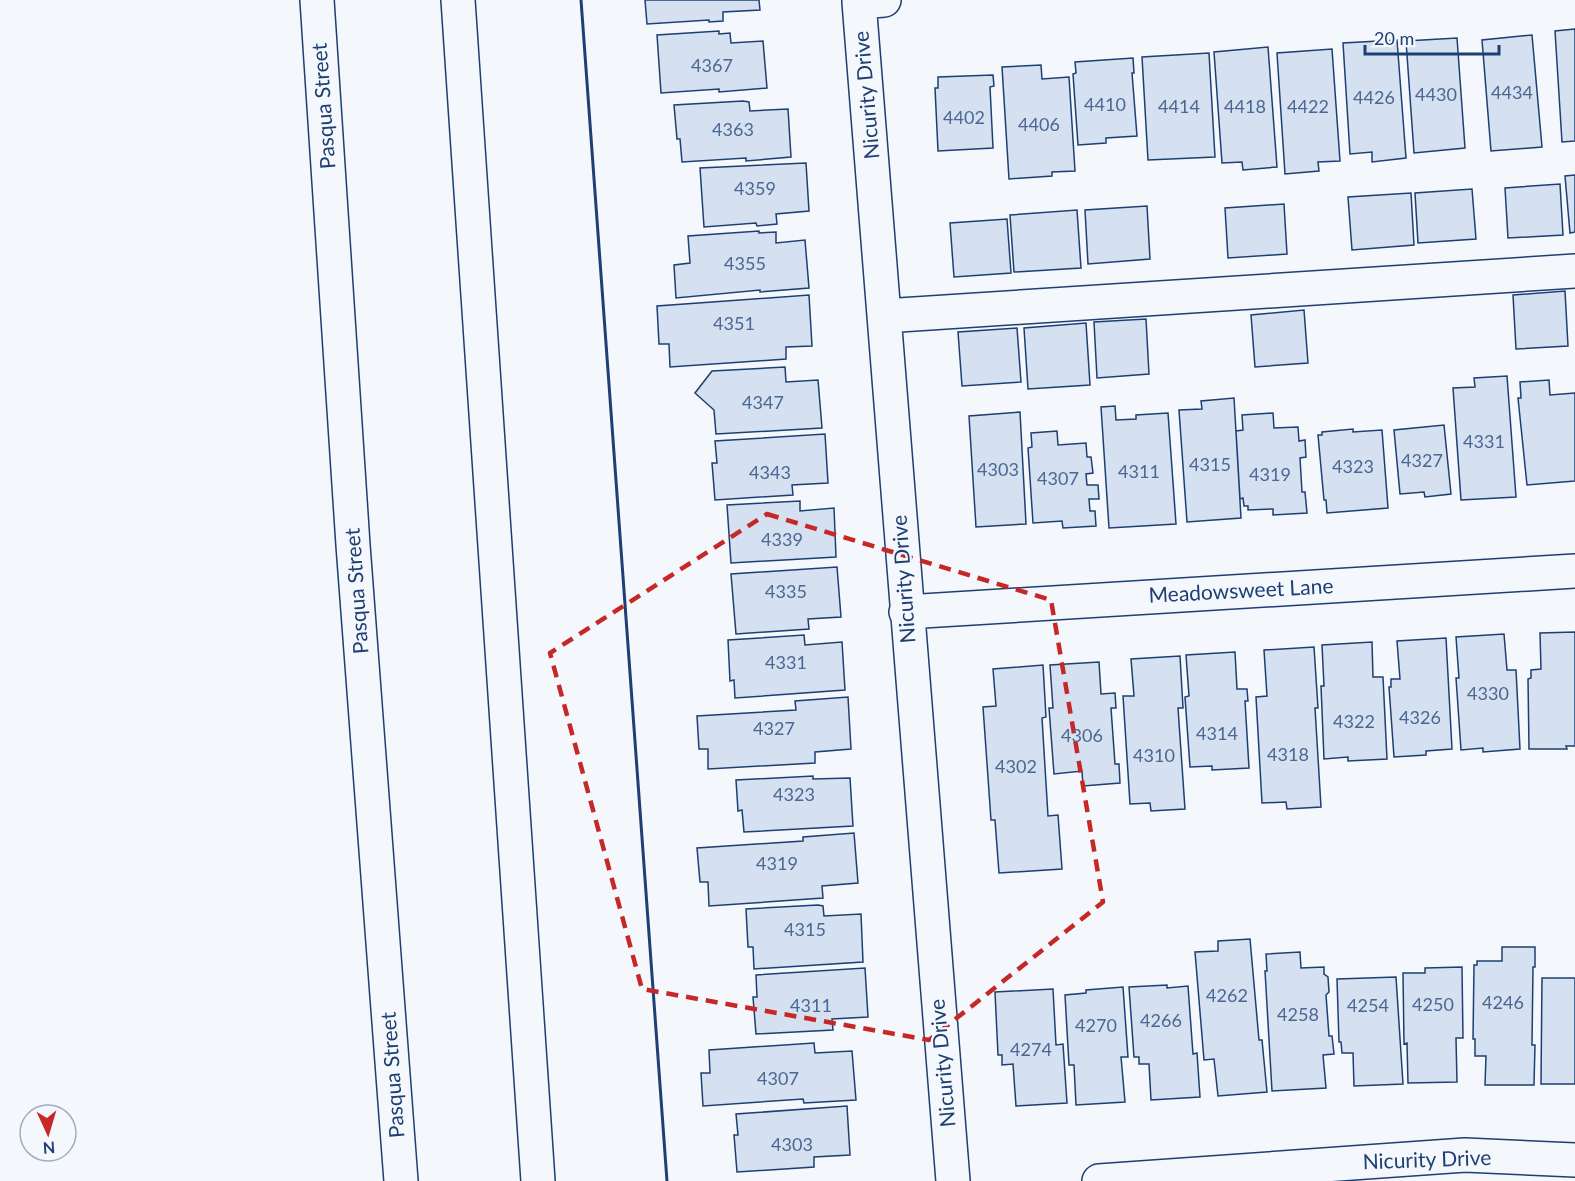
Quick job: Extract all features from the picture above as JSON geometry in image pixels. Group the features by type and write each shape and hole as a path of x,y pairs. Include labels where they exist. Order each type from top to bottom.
{"main road":[{"name":"Pasqua Street","path":"317,0 353,545 401,1181"},
{"path":"458,0 538,1181"},
{"name":"Nicurity Drive","path":"884,0 859,2 953,1181"},
{"path":"884,316 1575,271"},
{"name":"Meadowsweet Lane","path":"906,612 1575,571"},
{"name":"Nicurity Drive","path":"1099,1181 1465,1155 1575,1160"}],"highlighted area":[{"path":"767,514 1051,600 1103,902 929,1040 642,989 550,653"}],"building":[{"path":"645,0 759,0 760,10 723,12 723,21 647,24"},
{"path":"1575,29 1575,141 1562,142 1555,31"},
{"path":"719,31 719,34 730,33 731,43 763,41 767,88 661,93 657,35"},
{"path":"1532,35 1542,147 1491,151 1482,40"},
{"path":"1457,38 1465,148 1414,153 1406,41"},
{"path":"1397,40 1406,158 1372,162 1372,152 1350,154 1343,43"},
{"path":"1268,47 1277,167 1243,170 1242,162 1222,163 1214,52"},
{"path":"1332,49 1340,161 1318,162 1319,171 1285,174 1277,53"},
{"path":"1209,53 1215,157 1148,160 1142,57"},
{"path":"1133,58 1137,136 1106,138 1106,143 1078,145 1073,74 1076,73 1075,62"},
{"path":"1041,65 1042,79 1069,77 1075,171 1052,172 1052,176 1009,179 1002,67"},
{"path":"993,75 994,86 990,87 993,148 938,151 935,88 938,88 938,77"},
{"path":"749,102 750,111 788,109 791,157 746,161 746,158 682,162 674,105"},
{"path":"806,163 809,211 776,214 777,224 757,226 756,223 704,227 700,168"},
{"path":"1575,175 1575,232 1570,233 1565,176"},
{"path":"1560,184 1563,235 1508,238 1505,188"},
{"path":"1472,189 1476,239 1418,243 1415,193"},
{"path":"1411,193 1414,245 1352,250 1348,197"},
{"path":"1284,204 1287,254 1228,258 1225,208"},
{"path":"1147,206 1150,259 1088,264 1085,210"},
{"path":"1077,210 1081,268 1014,272 1010,215"},
{"path":"1007,219 1011,273 954,277 950,223"},
{"path":"759,231 759,233 776,232 776,243 805,240 809,288 676,298 674,265 690,263 688,236"},
{"path":"1565,291 1568,346 1516,349 1513,295"},
{"path":"809,295 812,346 786,347 786,359 670,367 669,344 659,344 657,306"},
{"path":"1304,310 1308,363 1255,367 1251,315"},
{"path":"1146,319 1149,374 1097,378 1094,322"},
{"path":"1086,323 1090,385 1028,389 1024,328"},
{"path":"1017,328 1021,382 962,386 958,332"},
{"path":"785,367 786,382 818,380 822,428 716,434 714,410 695,393 712,371"},
{"path":"1507,376 1516,497 1461,500 1453,388 1475,387 1474,378"},
{"path":"1549,380 1550,395 1575,393 1575,481 1527,485 1518,398 1521,398 1520,382"},
{"path":"1234,398 1241,518 1187,522 1179,410 1202,409 1201,401"},
{"path":"1115,406 1116,420 1136,419 1136,415 1168,413 1176,524 1109,528 1101,407"},
{"path":"1020,412 1026,524 976,527 969,416"},
{"path":"1273,413 1274,428 1298,427 1299,441 1305,440 1306,457 1300,458 1302,492 1305,492 1307,513 1273,515 1273,509 1248,510 1248,506 1244,506 1243,498 1240,499 1236,431 1243,430 1242,415"},
{"path":"1444,425 1451,494 1425,497 1424,492 1400,494 1394,430"},
{"path":"1353,429 1353,432 1382,430 1388,508 1327,513 1318,435 1322,435 1322,432"},
{"path":"1057,431 1058,445 1086,443 1087,457 1091,457 1093,473 1086,474 1087,485 1098,485 1099,499 1089,499 1090,511 1095,511 1096,526 1063,528 1062,521 1033,523 1028,448 1032,447 1031,433"},
{"path":"825,434 828,483 792,485 793,495 715,500 712,463 717,463 715,441"},
{"path":"800,501 800,511 834,508 836,557 731,563 727,505"},
{"path":"837,567 841,617 808,619 809,629 736,634 731,574"},
{"path":"1575,632 1575,746 1566,746 1567,749 1529,749 1528,679 1531,678 1531,670 1541,669 1540,633"},
{"path":"1504,634 1507,670 1516,670 1520,749 1483,752 1483,748 1461,750 1456,678 1459,678 1456,637"},
{"path":"804,635 805,645 842,642 845,690 735,698 734,680 730,681 728,640"},
{"path":"1446,638 1452,749 1426,751 1426,755 1394,757 1389,687 1391,687 1391,679 1400,679 1397,641"},
{"path":"1372,642 1373,677 1383,677 1387,759 1348,761 1348,757 1324,759 1322,645"},
{"path":"1314,647 1321,807 1287,809 1286,802 1262,803 1256,697 1267,696 1264,650"},
{"path":"1235,652 1237,689 1247,689 1248,701 1245,701 1249,768 1212,770 1212,766 1190,767 1185,697 1189,696 1186,655"},
{"path":"1180,656 1183,708 1178,708 1185,809 1151,811 1150,803 1130,804 1123,696 1134,696 1131,659"},
{"path":"1099,662 1101,694 1115,693 1116,708 1111,708 1115,764 1119,764 1120,783 1083,786 1082,771 1054,774 1049,708 1053,708 1050,665"},
{"path":"1043,665 1046,717 1042,718 1048,816 1058,815 1062,869 999,873 995,820 991,820 983,707 996,706 993,669"},
{"path":"848,697 851,749 815,752 815,763 708,769 708,749 699,749 697,716 796,710 795,701"},
{"path":"813,776 813,779 850,778 853,826 744,832 742,810 738,811 736,780"},
{"path":"854,833 858,883 822,886 823,898 709,906 708,882 700,882 697,848 803,841 803,837"},
{"path":"823,906 824,916 861,914 863,962 754,969 753,947 748,947 746,909"},
{"path":"1250,939 1259,1040 1262,1040 1267,1092 1218,1096 1214,1059 1204,1060 1195,952 1218,951 1218,941"},
{"path":"1502,947 1535,947 1532,1045 1535,1045 1534,1085 1485,1085 1486,1056 1475,1056 1475,1039 1473,1039 1474,965 1477,965 1477,961 1502,961"},
{"path":"1300,952 1301,968 1324,967 1324,974 1328,977 1329,992 1326,995 1329,1036 1332,1036 1334,1054 1323,1055 1326,1088 1272,1091 1266,954"},
{"path":"1462,967 1463,1038 1456,1038 1457,1082 1408,1083 1407,1043 1404,1044 1403,973 1425,973 1425,968"},
{"path":"865,968 868,1017 832,1019 833,1030 756,1034 753,997 757,997 756,975"},
{"path":"1396,977 1403,1084 1354,1086 1353,1053 1342,1053 1341,1042 1339,1042 1337,979"},
{"path":"1542,978 1575,978 1575,1084 1541,1084"},
{"path":"1167,985 1167,988 1188,986 1193,1054 1197,1053 1200,1097 1151,1100 1149,1064 1139,1064 1139,1057 1134,1057 1129,987"},
{"path":"1123,987 1128,1057 1121,1057 1125,1102 1076,1105 1074,1065 1069,1065 1065,995 1086,993 1086,990"},
{"path":"1053,989 1056,1045 1063,1044 1067,1103 1016,1106 1013,1064 1002,1065 1002,1055 998,1055 995,992"},
{"path":"814,1043 815,1053 852,1051 856,1100 804,1103 803,1099 703,1106 701,1073 710,1073 709,1050"},
{"path":"847,1106 850,1155 814,1157 814,1167 737,1172 734,1135 738,1135 736,1114"}],"wall":[{"path":"581,0 667,1181"}]}
